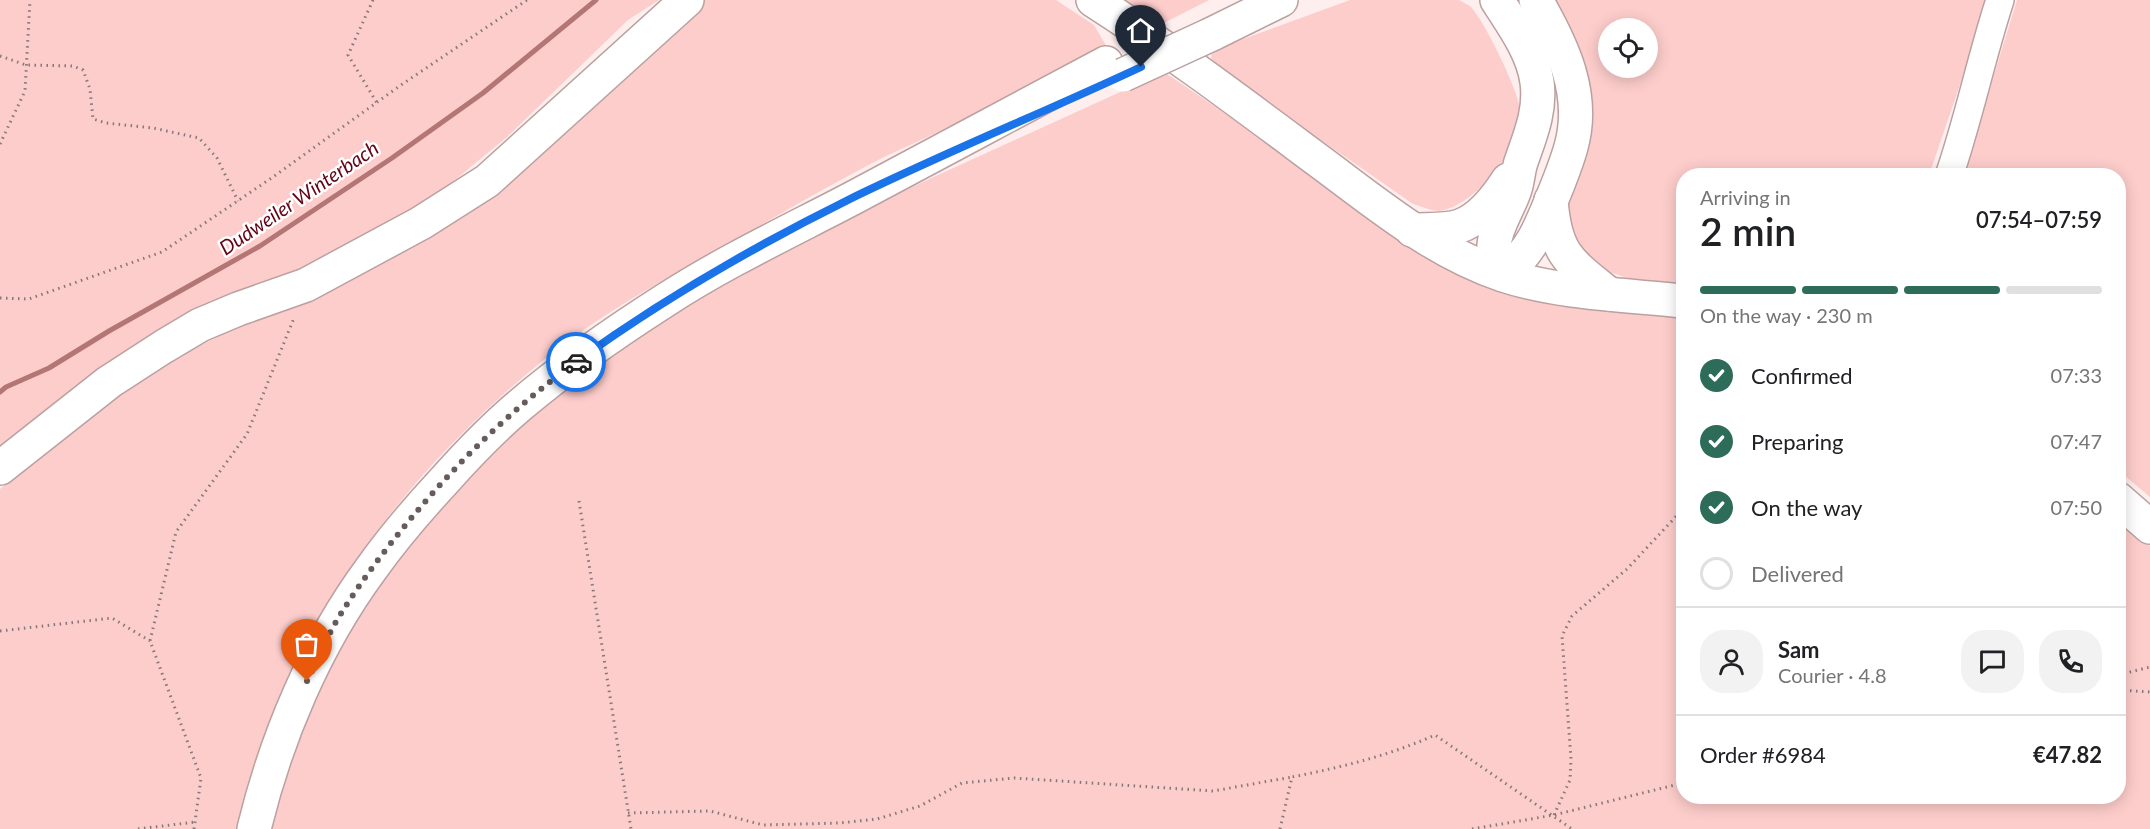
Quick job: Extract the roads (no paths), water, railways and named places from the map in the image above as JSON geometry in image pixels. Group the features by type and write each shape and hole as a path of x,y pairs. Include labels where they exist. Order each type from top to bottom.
{"main road":[{"path":"0,468 109,382 163,347 200,326 238,309 306,285 421,223 487,181 687,0"},
{"path":"1093,0 1196,71 1412,230 1449,252 1504,275 1549,286 1676,300"},
{"path":"255,829 263,793 283,738 333,627 370,569 422,505 480,441 519,406 561,373 667,299 737,259 851,199 1240,8 1281,0"},
{"path":"1240,8 1301,0"},
{"path":"1504,275 1531,246 1572,146 1576,119 1569,65 1558,39 1536,0"},
{"path":"1496,5 1524,43 1537,81 1538,99 1535,119 1520,164 1515,189 1498,227 1494,244 1497,261 1504,275"},
{"path":"1412,230 1453,228 1472,220 1502,190 1520,164"},
{"path":"1551,200 1556,234 1564,252 1571,263 1609,294"},
{"path":"2126,506 2150,527"}],"street":[{"path":"1951,168 1959,147 1984,48 2000,0"}],"waterway":[{"name":"Dudweiler Winterbach","path":"0,392 6,387 49,368 109,331 260,246 392,158 483,93 596,0"}]}
